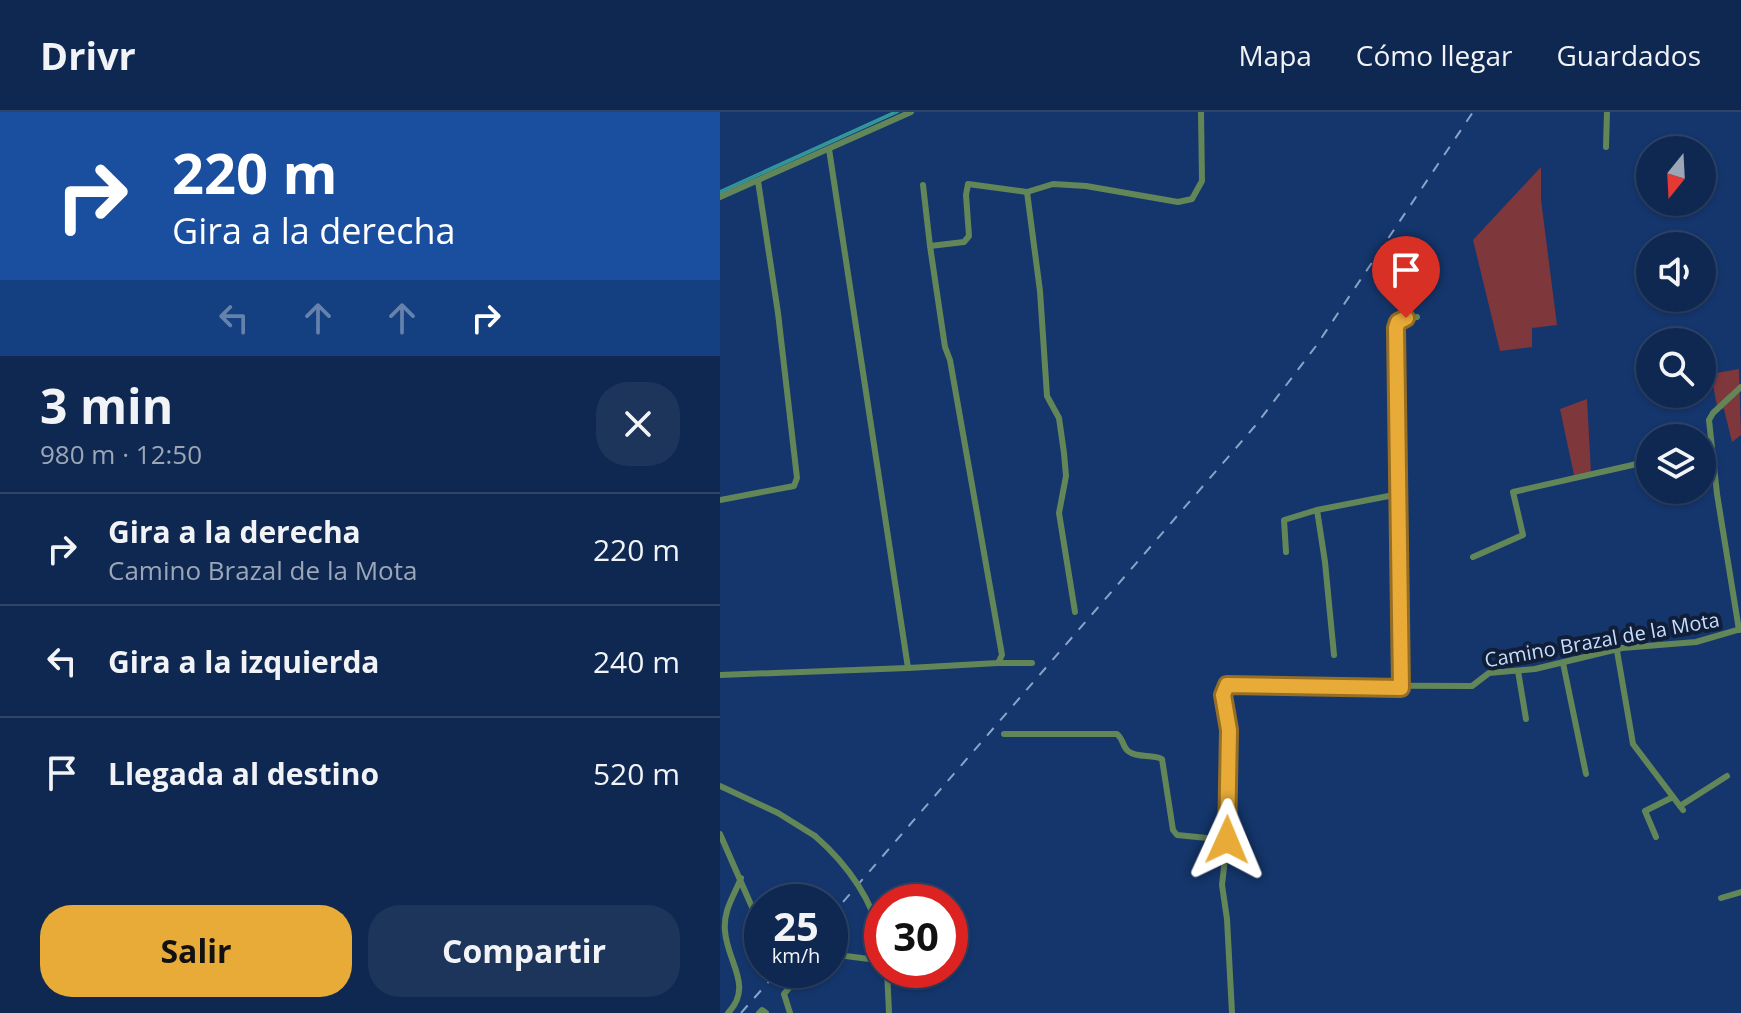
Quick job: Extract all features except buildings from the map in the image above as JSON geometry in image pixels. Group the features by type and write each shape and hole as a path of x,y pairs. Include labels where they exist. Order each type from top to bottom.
{"street":[{"path":"720,197 911,112"},
{"path":"930,246 964,242 969,236 968,184 1027,192 1053,184 1086,186 1178,202 1192,199 1202,181 1201,112"},
{"path":"1606,147 1607,112"},
{"path":"829,149 908,668"},
{"path":"720,500 794,486 797,478 778,313 758,181"},
{"path":"923,185 945,347 1002,655 998,663"},
{"path":"1027,192 1040,291 1047,396 1059,418 1064,453 1066,476 1059,513 1075,612"},
{"path":"1401,688 1396,328 1401,320 1417,317"},
{"path":"1709,424 1713,413 1741,387"},
{"path":"1473,557 1523,535 1513,492 1636,464"},
{"path":"1716,480 1740,630"},
{"path":"1286,552 1284,520 1317,510 1399,494"},
{"path":"1317,510 1334,655"},
{"name":"Camino Brazal de la Mota","path":"1232,1013 1222,885 1227,840 1229,730 1223,695 1227,685 1472,686 1489,673 1518,671 1617,651 1696,642 1740,630"},
{"path":"1617,651 1633,744 1682,808 1727,776"},
{"path":"720,675 1032,663"},
{"path":"1563,663 1586,774"},
{"path":"1518,671 1526,719"},
{"path":"1004,734 1117,734 1131,754 1162,759 1173,830 1177,835 1227,840"},
{"path":"721,786 778,813 815,836 857,882 864,896"},
{"path":"1656,837 1645,811 1673,797"},
{"path":"720,834 744,885"},
{"path":"728,1013 738,1002 740,988 725,932 726,920 730,899 741,878"},
{"path":"1721,898 1741,892"},
{"path":"789,988 784,994 790,1013"},
{"path":"888,988 889,1013"},
{"path":"759,1013 762,1010 766,1013"}],"shaded area":[{"path":"1541,167 1541,200 1557,325 1532,328 1532,347 1500,351 1473,240"},
{"path":"1739,369 1741,435 1732,442 1724,409 1717,406 1716,373"},
{"path":"1587,399 1591,473 1574,475 1560,409"}],"waterway":[{"path":"720,191 894,112"},
{"path":"720,193 898,112"}],"railway":[{"path":"848,896 1255,426 1316,346 1473,112"},
{"path":"741,1013 763,988"}],"route":[{"path":"1227,840 1229,715 1223,695 1227,685 1401,688 1396,328 1398,322 1406,318"}]}
